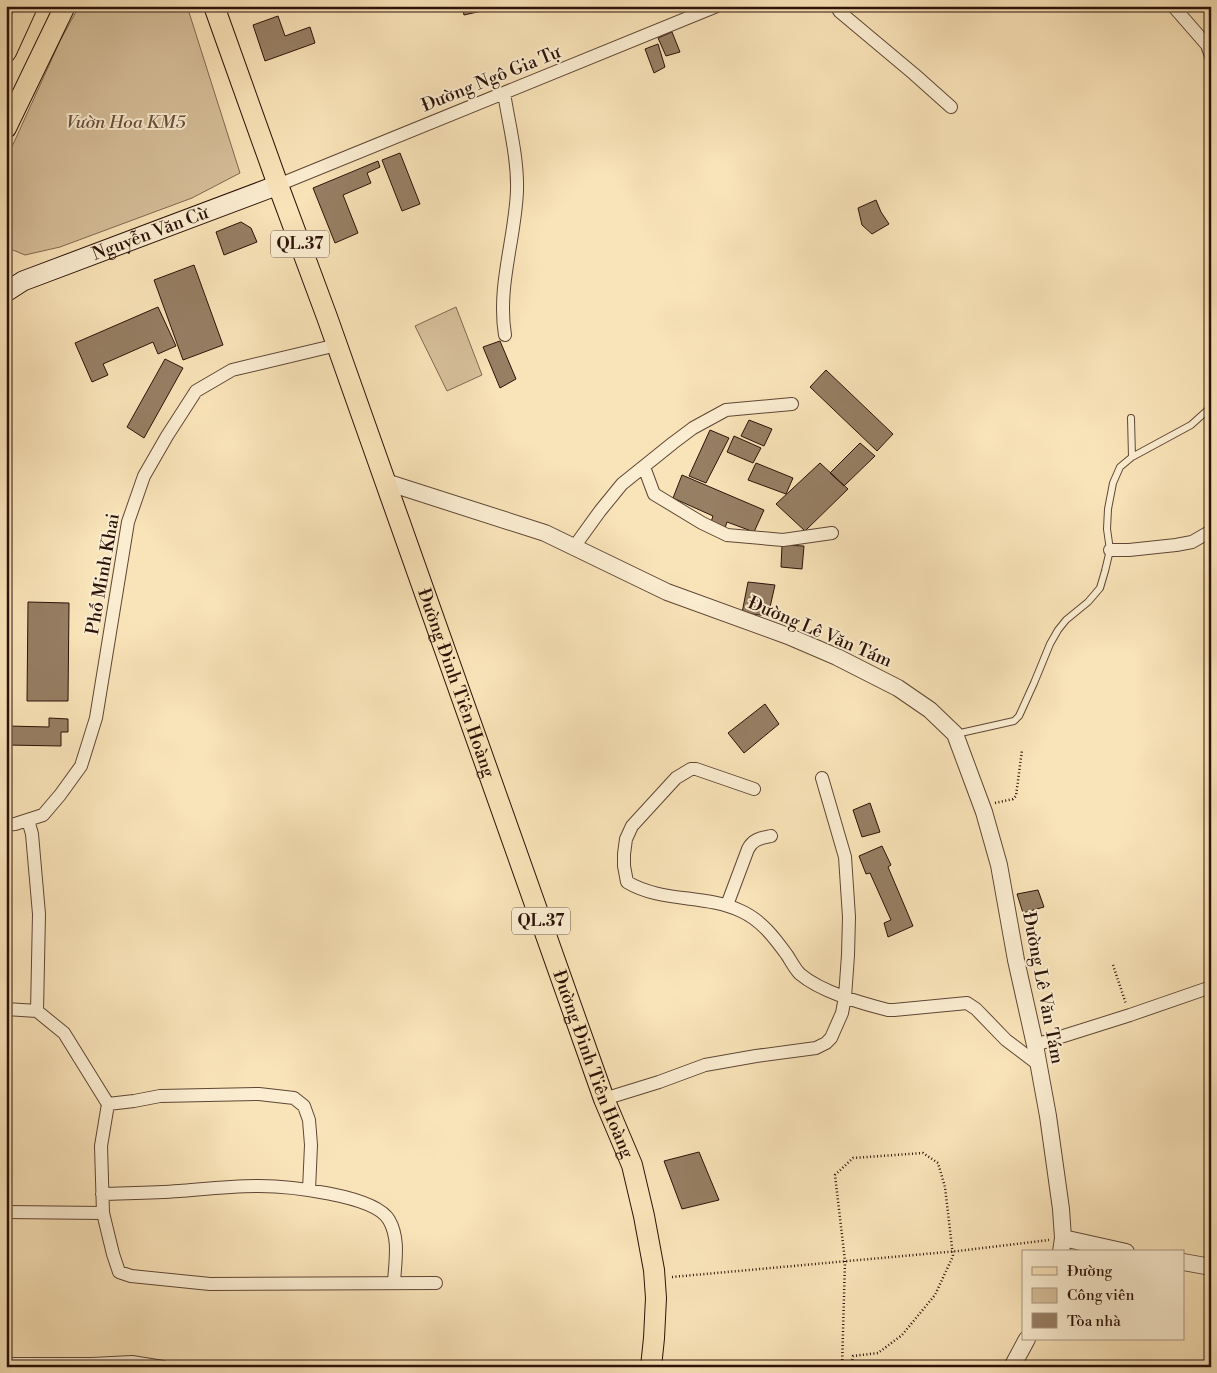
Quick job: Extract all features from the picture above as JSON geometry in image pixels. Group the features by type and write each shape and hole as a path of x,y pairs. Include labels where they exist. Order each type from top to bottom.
{"main road":[{"path":"6,52 26,6"},
{"path":"6,128 65,6"},
{"name":"Đường Đinh Tiên Hoàng","path":"214,6 386,482 604,1098 632,1165 644,1216 654,1279 656,1308 651,1367"},
{"name":"Nguyễn Văn Cừ","path":"6,292 14,281 278,185"}],"street":[{"name":"Đường Ngô Gia Tự","path":"278,185 717,6"},
{"path":"836,6 840,12 951,107"},
{"path":"1173,6 1207,45 1211,56"},
{"path":"504,93 516,164 517,191 503,292 502,319 505,335"},
{"name":"Phố Minh Khai","path":"6,825 43,815 60,795 80,766 96,718 128,522 144,476 196,391 232,370 337,345"},
{"path":"574,547 622,484 693,428 726,410 792,404"},
{"path":"644,467 654,494 727,535 784,540 832,533"},
{"name":"Đường Lê Văn Tám","path":"386,482 545,533 667,592 788,636 837,657 898,688 930,710 954,734 982,807 999,865 1016,960 1035,1045 1048,1116 1061,1209 1062,1245"},
{"path":"1110,550 1130,550 1176,545 1192,542 1210,533"},
{"path":"754,789 696,768 676,778 632,826 626,839 624,866 627,882 645,891 727,905 742,911 772,934 799,973 810,981 845,997 880,1008 894,1010 967,1003 976,1009 1006,1040 1039,1065"},
{"path":"604,1098 659,1082 705,1065 822,1046 832,1038 842,1013 845,997 849,917 845,858 822,778"},
{"path":"28,820 32,834 39,914 37,1011"},
{"path":"727,905 751,843 771,836"},
{"path":"1035,1045 1211,987"},
{"path":"6,1009 37,1011 64,1033 108,1104 101,1146 103,1214 119,1272 131,1276 210,1284 436,1283"},
{"path":"108,1104 160,1096 259,1094 294,1098 304,1106 309,1120 309,1190"},
{"path":"102,1194 159,1193 259,1186 309,1190 362,1201 382,1211 389,1219 396,1239 394,1283"},
{"path":"6,1212 103,1214"},
{"path":"1062,1245 1108,1250"},
{"path":"1184,1262 1211,1267"},
{"path":"1012,1367 1026,1340"},
{"path":"6,1364 132,1362 163,1367"}],"lane":[{"path":"954,734 1014,721 1019,716 1050,644 1058,630 1100,588 1110,550 1107,529 1108,509 1113,483 1120,467 1132,457 1191,425 1211,407"},
{"path":"1132,418 1132,457"}],"path":[{"path":"982,807 1013,799 1016,796 1022,750"},
{"path":"1113,965 1130,1015"},
{"path":"842,1367 845,1261 835,1175 853,1158 923,1153 938,1163 945,1187 953,1256 935,1295 902,1335 878,1353 853,1356 851,1367"},
{"path":"654,1279 952,1251 1062,1245"}],"green space":[{"name":"Vườn Hoa KM5","path":"79,6 187,6 240,173 192,198 60,247 25,255 6,246 6,160 60,41"},
{"path":"456,307 482,375 447,391 415,326"}],"building":[{"path":"462,6 504,6 464,15"},
{"path":"278,16 285,36 310,27 315,43 265,61 253,25"},
{"path":"672,32 680,52 666,56 658,38"},
{"path":"658,44 665,67 654,73 645,49"},
{"path":"400,153 420,204 402,211 382,160"},
{"path":"378,161 380,167 367,173 371,183 343,195 358,233 335,243 313,188"},
{"path":"876,200 889,224 872,234 862,225 858,208"},
{"path":"241,222 251,228 257,242 224,255 216,232"},
{"path":"194,265 223,345 183,360 154,280"},
{"path":"158,307 176,346 158,354 153,342 103,364 108,375 92,382 75,343"},
{"path":"500,341 516,379 500,388 483,347"},
{"path":"165,359 183,368 144,438 127,427"},
{"path":"826,370 893,434 877,451 810,387"},
{"path":"749,420 772,429 764,446 741,436"},
{"path":"710,430 729,438 706,483 689,476"},
{"path":"734,436 761,448 753,463 727,452"},
{"path":"860,443 875,456 844,486 830,473"},
{"path":"756,463 793,478 786,494 748,480"},
{"path":"820,463 848,489 805,531 776,504"},
{"path":"682,475 764,510 754,532 727,522 725,528 711,522 713,516 673,498"},
{"path":"782,545 804,546 802,569 781,567"},
{"path":"748,582 775,585 768,616 742,613"},
{"path":"28,602 69,603 68,701 27,701"},
{"path":"765,704 779,724 744,753 728,733"},
{"path":"49,718 68,719 68,732 61,732 61,746 7,745 8,726 49,727"},
{"path":"870,803 880,832 862,837 853,810"},
{"path":"882,846 891,865 888,867 913,926 888,937 884,923 891,920 870,873 866,874 859,856"},
{"path":"1038,890 1044,907 1023,913 1017,894"},
{"path":"699,1152 719,1200 682,1209 664,1161"}]}
